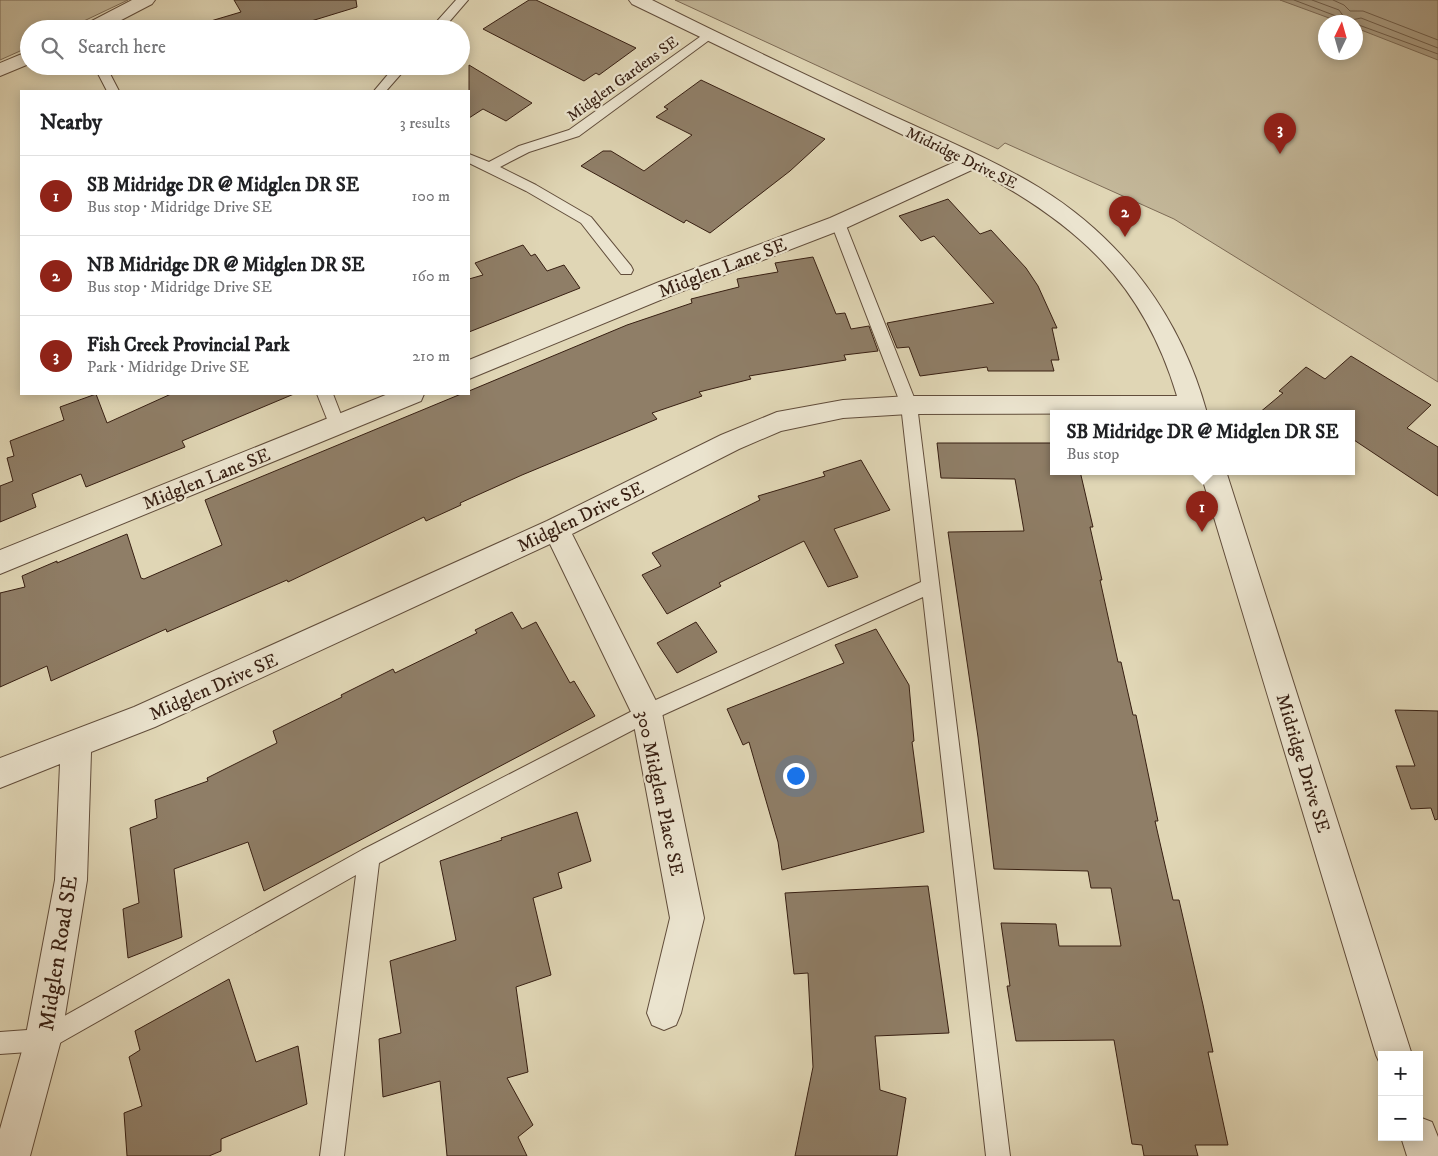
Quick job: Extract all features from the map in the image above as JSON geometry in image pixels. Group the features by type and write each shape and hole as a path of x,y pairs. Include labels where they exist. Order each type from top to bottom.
{"street":[{"path":"107,20 146,0"},
{"name":"Midridge Drive SE","path":"638,0 708,36 975,161 1039,197 1110,255 1145,298 1160,322 1181,368 1193,409"},
{"path":"0,70 20,61"},
{"name":"Midglen Lane SE","path":"470,370 667,288 838,223 975,161"},
{"name":"Midglen Lane SE","path":"0,562 410,395"},
{"name":"Midglen Drive SE","path":"0,773 144,718 556,529 730,442 777,422 843,409 909,405 1193,409"},
{"name":"Midridge Drive SE","path":"1214,475 1393,1051"},
{"name":"300 Midglen Place SE","path":"556,529 647,713 687,918 664,1013"},
{"name":"Midglen Road SE","path":"11,1156 43,1040 71,880 76,745"},
{"path":"1421,1141 1426,1156"}],"lane":[{"path":"444,20 462,0"},
{"name":"Midglen Gardens SE","path":"489,167 524,149 574,133 708,36"},
{"path":"105,75 112,90"},
{"path":"381,90 394,75"},
{"path":"470,158 531,188 586,220 626,270"},
{"path":"838,223 909,405 998,1156"},
{"path":"325,395 337,425"},
{"path":"0,1043 43,1040 369,857 647,713 930,586"},
{"path":"332,1156 369,857"}],"shaded area":[{"path":"0,0 128,0 86,20 20,20 20,51 0,60"},
{"path":"675,0 1438,0 1438,382 1174,219 1005,143 998,149"}],"water":[{"path":"1280,0 1438,0 1438,60 1363,31 1363,15 1321,15"}],"building":[{"path":"234,0 356,0 357,7 314,20 214,20 241,12"},
{"path":"529,0 536,0 636,48 599,75 596,73 584,81 483,29"},
{"path":"470,66 532,103 506,121 483,109 470,117"},
{"path":"701,80 825,139 790,171 710,233 686,220 684,223 581,166 603,151 611,151 644,171 692,135 656,117 668,109 664,107"},
{"path":"948,199 980,234 991,230 1026,268 1038,286 1057,328 1052,328 1059,360 1051,360 1054,371 988,371 987,367 920,376 909,347 897,348 887,323 994,303 934,236 921,241 899,216"},
{"path":"523,245 531,256 535,254 547,271 564,265 580,288 470,332 470,279 483,275 475,263"},
{"path":"813,257 836,314 845,313 851,329 869,326 878,351 844,355 846,360 749,376 751,379 699,392 702,396 652,413 657,419 522,475 460,503 461,505 426,521 424,517 288,582 287,580 167,632 166,629 51,681 47,666 0,687 0,593 25,587 22,576 127,534 141,578 144,579 222,545 205,500 459,395 470,395 470,391 627,325 692,303 691,299 739,287 737,279 778,272 775,263"},
{"path":"1351,356 1431,405 1407,428 1438,447 1438,496 1355,441 1355,410 1263,410 1283,393 1279,391 1306,367 1325,379"},
{"path":"96,395 107,423 169,395 292,395 182,441 185,447 86,487 81,474 32,494 36,507 0,522 0,486 13,481 7,458 14,456 10,441 64,420 60,407"},
{"path":"937,443 1050,443 1050,475 1081,475 1093,527 1090,527 1118,662 1121,662 1133,715 1136,715 1158,821 1155,821 1173,900 1179,900 1203,1005 1213,1052 1208,1052 1228,1145 1195,1145 1198,1156 1144,1156 1142,1145 1132,1144 1114,1040 1016,1041 1007,986 1010,986 1001,923 1056,924 1059,946 1121,946 1111,888 1091,888 1088,871 994,869 978,737 948,532 1024,531 1015,479 941,478"},
{"path":"861,460 890,510 834,529 858,577 828,587 804,541 719,583 721,586 667,614 642,575 661,566 652,553 760,500 758,496 825,476 823,472"},
{"path":"512,612 522,629 536,622 570,683 574,681 595,716 264,891 248,842 174,869 182,937 128,958 123,909 139,903 130,828 157,818 155,800 208,781 207,778 277,743 273,731 393,669 395,673 477,633 475,630"},
{"path":"696,622 717,652 677,673 657,643"},
{"path":"876,629 909,685 914,741 912,742 924,832 782,870 778,842 749,742 743,745 727,709 844,663 835,645"},
{"path":"1395,710 1438,711 1438,819 1435,820 1431,808 1411,809 1396,766 1415,766"},
{"path":"577,812 591,861 558,873 562,888 533,898 551,975 516,987 528,1072 507,1078 533,1125 518,1137 527,1156 447,1156 440,1081 383,1097 379,1039 401,1033 390,961 456,940 440,861"},
{"path":"928,886 949,1033 875,1036 880,1090 906,1098 897,1156 795,1156 813,1067 808,973 794,974 785,893"},
{"path":"229,979 256,1062 298,1046 307,1104 221,1139 221,1151 209,1156 127,1156 124,1113 142,1106 129,1057 140,1050 135,1031"}],"place":[{"name":"Fish Creek Provincial Park","path":"1280,154"},
{"name":"NB Midridge DR @ Midglen DR SE","path":"1125,237"},
{"name":"SB Midridge DR @ Midglen DR SE","path":"1202,532"}]}
